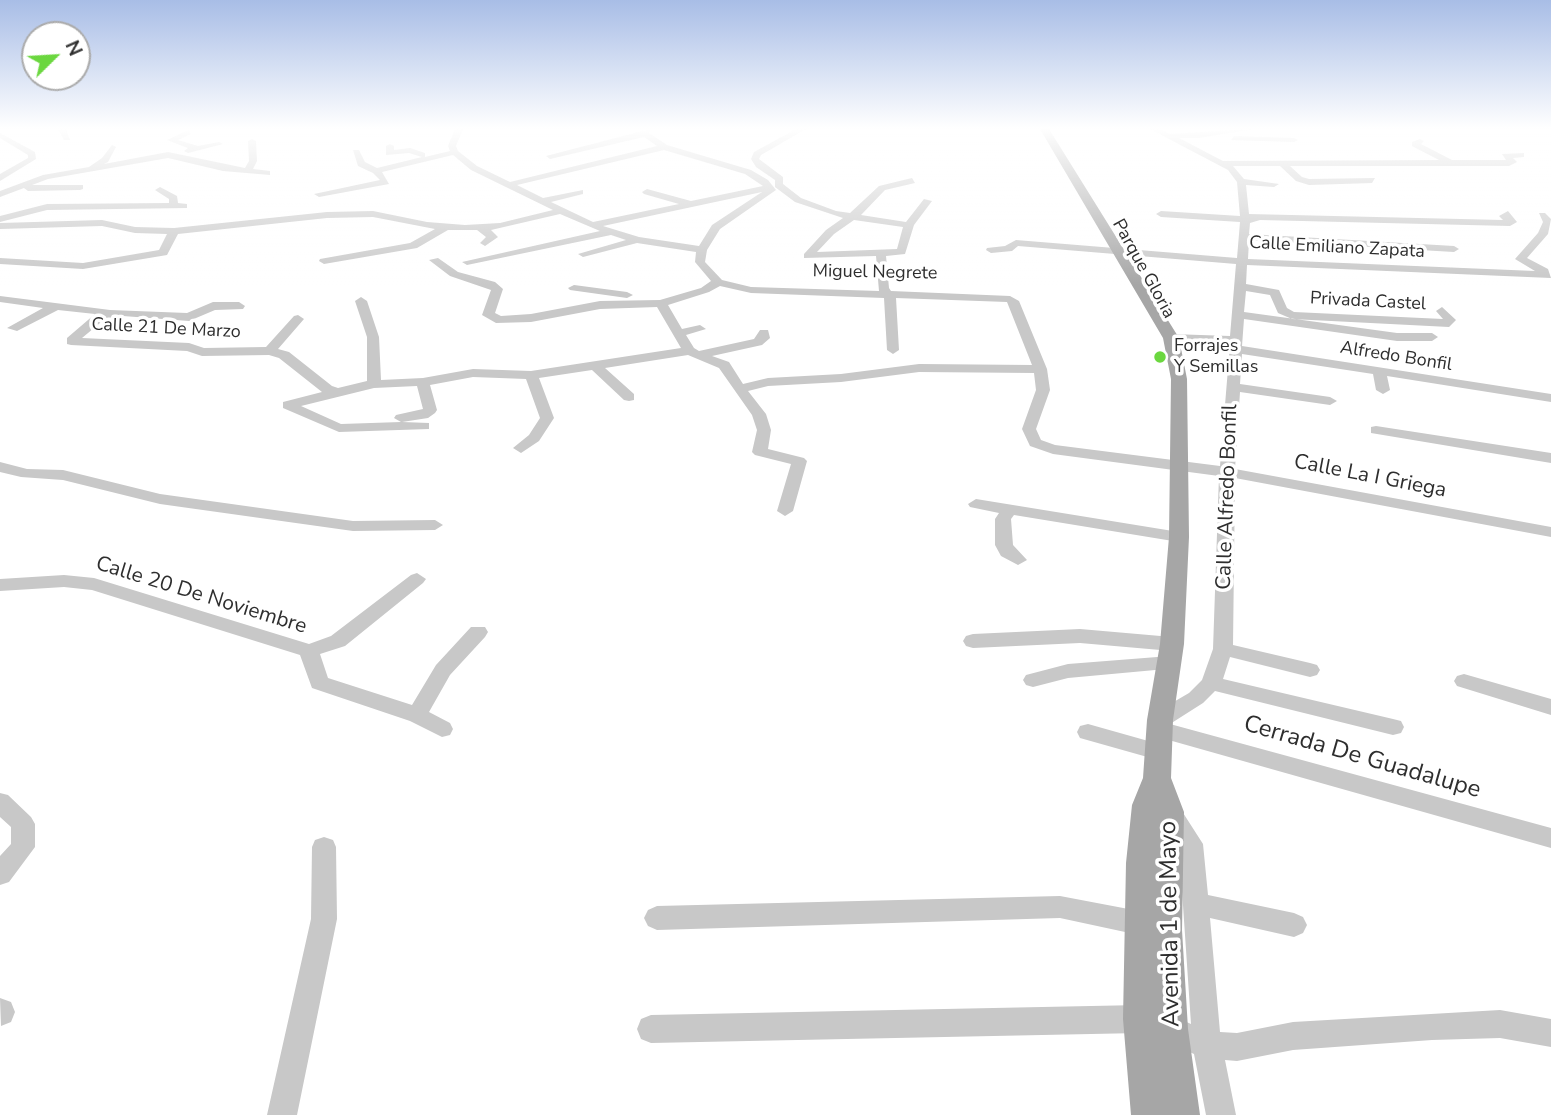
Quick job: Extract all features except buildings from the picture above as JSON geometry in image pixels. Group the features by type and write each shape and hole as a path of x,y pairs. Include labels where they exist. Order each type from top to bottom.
{"main road":[{"name":"Parque Gloria","path":"1070,181 1117,252 1141,297 1160,342 1172,346 1179,379 1180,466"},
{"name":"Avenida 1 de Mayo","path":"1149,1115 1140,1019 1139,923 1146,805 1171,654 1179,537 1180,466"},
{"name":"Avenida 1 de Mayo","path":"1158,744 1170,812 1166,930 1171,1029 1182,1115"}],"street":[{"path":"0,194 35,181"},
{"path":"319,194 385,181"},
{"path":"500,181 560,211 611,232 637,240 702,250"},
{"path":"508,185 524,181"},
{"path":"764,181 798,200 850,218 909,225"},
{"path":"434,260 454,274 491,284 497,289 488,315 495,319 531,318 600,305 665,301 705,290 718,282 700,262 702,250 716,227 769,193 778,181"},
{"path":"912,181 882,188 850,218 830,232 808,256 881,255 901,252 909,225 927,201"},
{"path":"1306,181 1339,181"},
{"path":"1241,182 1275,184"},
{"name":"Calle Alfredo Bonfil","path":"1158,744 1211,682 1223,649 1227,472 1245,218 1241,182"},
{"path":"591,225 773,186"},
{"path":"15,188 80,187"},
{"path":"0,219 47,207 178,206 174,198 160,190"},
{"path":"543,201 580,192"},
{"path":"646,192 690,204"},
{"path":"0,226 102,223 135,230 174,231 327,215 373,214 445,227 490,227 560,211"},
{"path":"1161,214 1295,221 1315,232 1353,232 1347,227 1365,230"},
{"path":"1245,218 1510,223 1512,222 1504,214 1508,214"},
{"path":"1542,215 1548,222 1543,234 1520,259 1551,274"},
{"path":"324,261 413,246 445,227"},
{"path":"485,243 493,237 482,231 490,227"},
{"path":"0,261 83,266 163,253 174,231"},
{"path":"467,262 611,232"},
{"path":"1244,237 1454,248"},
{"path":"583,254 637,240"},
{"name":"Calle Emiliano Zapata","path":"991,250 1008,249 1016,243 1241,261 1551,274"},
{"path":"881,255 886,292 890,297 892,350"},
{"name":"Miguel Negrete","path":"718,282 751,290 886,292 1010,299 1015,303 1040,369 1043,390 1029,429 1035,443 1053,449 1180,466"},
{"name":"Privada Castel","path":"1240,287 1275,292 1282,310 1292,315 1449,323 1450,320 1442,311"},
{"path":"574,289 665,301 690,312"},
{"name":"Calle 21 De Marzo","path":"0,299 101,311 105,314 71,341 189,346 202,352 270,351 284,355 327,389 338,392"},
{"path":"361,301 373,337 374,384"},
{"path":"665,301 678,333 695,353 724,365 739,389 760,414 764,430 761,452 799,461 785,511"},
{"path":"13,328 56,306"},
{"path":"105,314 123,312 184,318 213,306 239,306"},
{"name":"Privada Castel","path":"1239,315 1397,337 1432,337"},
{"path":"270,351 298,319"},
{"path":"678,333 700,329"},
{"path":"424,426 339,428 288,405 374,384 423,383 473,373 531,375 593,364 695,353 758,342 764,338 764,332"},
{"name":"Alfredo Bonfil","path":"1172,346 1237,345 1379,372 1551,398"},
{"path":"593,364 629,397"},
{"path":"739,389 768,382 841,378 919,368 1040,369"},
{"path":"1379,372 1382,390"},
{"path":"521,448 534,438 547,418 531,375"},
{"path":"396,418 423,415 430,410 423,383"},
{"path":"1232,387 1329,401"},
{"path":"1376,430 1551,458"},
{"name":"Calle La I Griega","path":"1180,466 1227,472 1551,532"},
{"path":"0,467 27,474 63,475 160,499 353,527 435,525"},
{"path":"976,504 1179,537"},
{"path":"1009,509 1003,519 1004,545 1007,552 1017,560"},
{"path":"309,651 338,641 418,579"},
{"name":"Calle 20 De Noviembre","path":"0,585 64,581 94,584 309,651 318,683 418,715 442,729"},
{"path":"418,715 443,670 478,632"},
{"path":"973,641 1080,636 1171,654"},
{"path":"1223,649 1310,670"},
{"path":"1033,680 1068,671 1171,654"},
{"path":"1464,681 1551,707"},
{"path":"1211,682 1393,727"},
{"name":"Cerrada De Guadalupe","path":"1088,732 1158,744 1551,838"},
{"path":"0,802 23,824 23,847 0,874"},
{"path":"1170,812 1191,844 1207,1045 1221,1115"},
{"path":"282,1115 324,919 324,847"},
{"path":"1196,904 1294,925"},
{"path":"657,918 1060,907 1139,923"},
{"path":"651,1029 1140,1019"},
{"path":"1171,1029 1207,1045 1237,1047 1293,1037 1445,1025 1500,1024 1551,1033"}],"place":[{"name":"Forrajes Y Semillas","path":"1160,357"}]}
